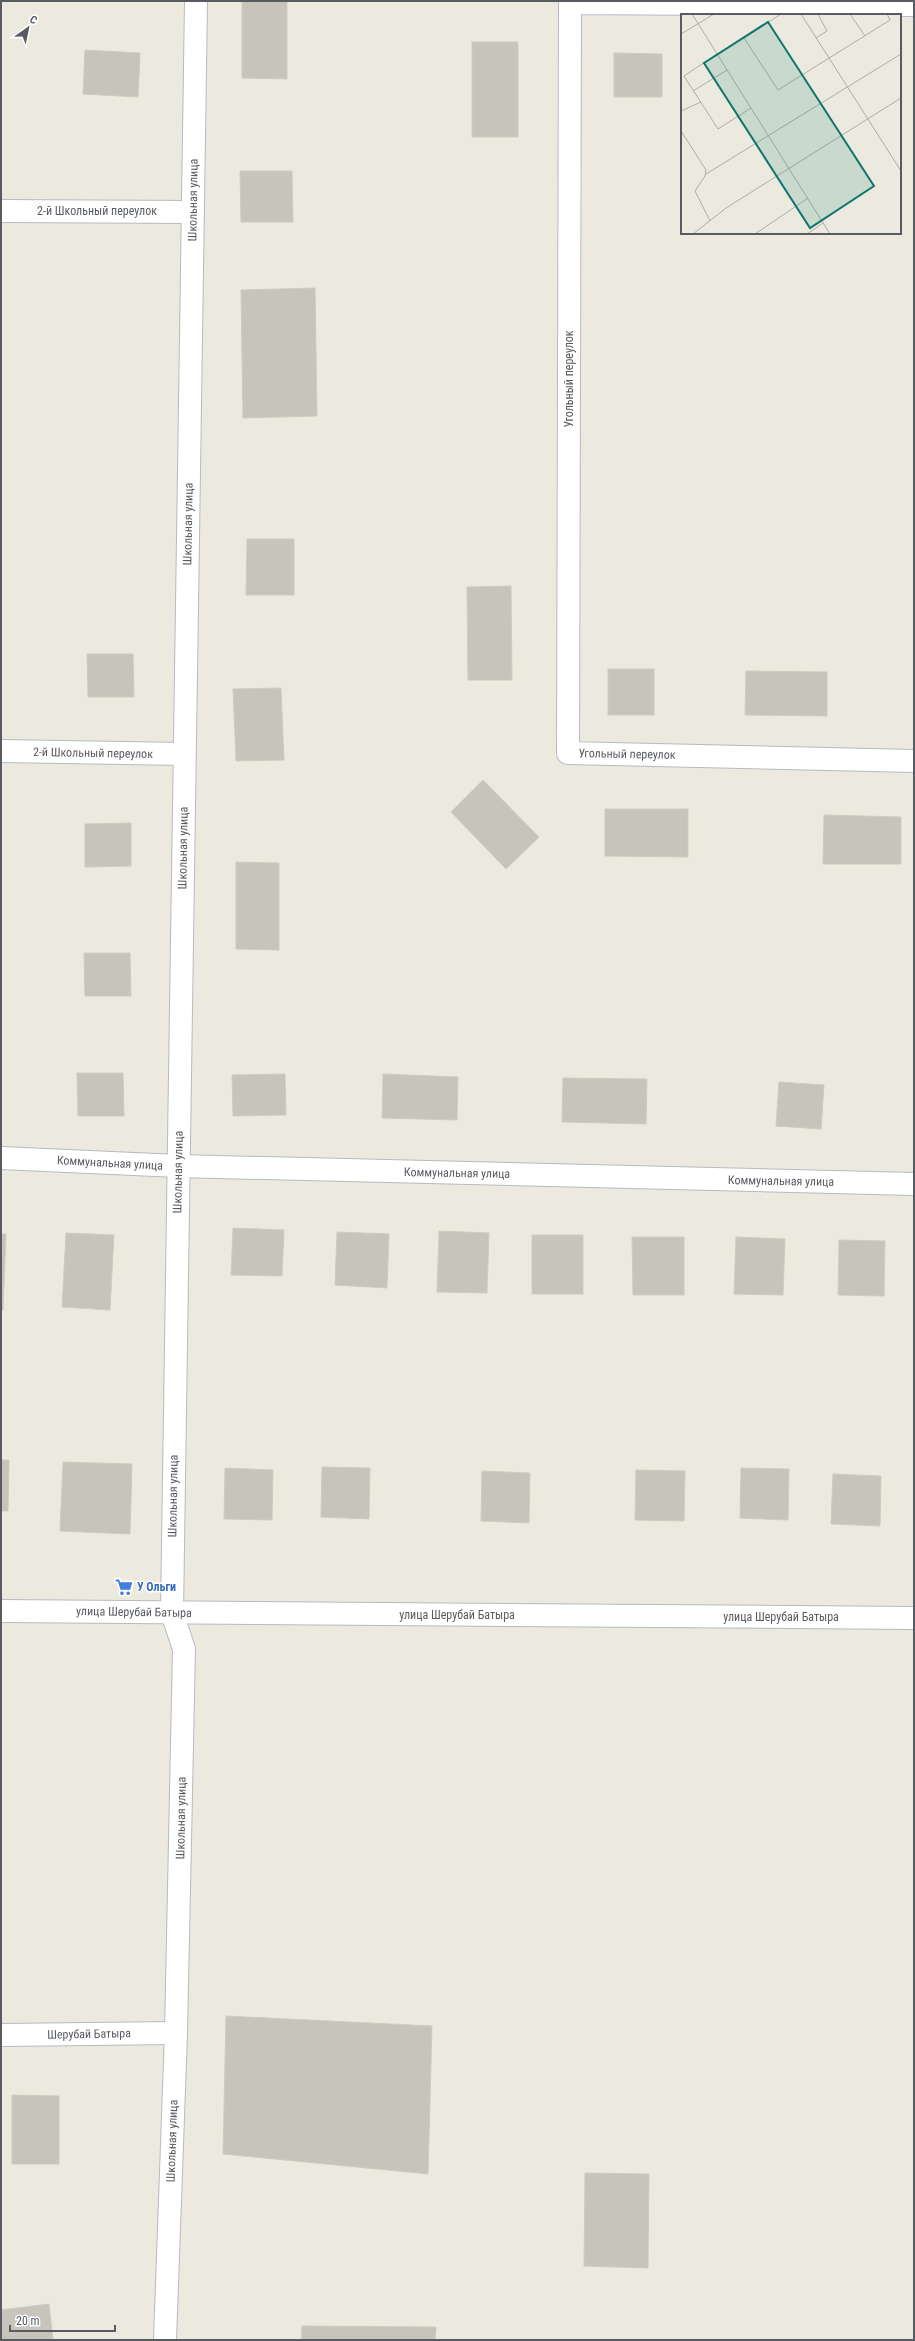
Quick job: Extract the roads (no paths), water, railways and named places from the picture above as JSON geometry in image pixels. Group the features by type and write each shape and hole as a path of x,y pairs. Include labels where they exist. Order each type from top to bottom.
{"street":[{"name":"Школьная улица","path":"165,2340 176,2032 184,1650 172,1613 196,1"},
{"name":"Угольный переулок","path":"914,5 570,3 568,729 568,752 914,761"},
{"name":"2-й Школьный переулок","path":"1,211 193,212"},
{"name":"2-й Школьный переулок","path":"1,751 184,754"},
{"name":"Коммунальная улица","path":"1,1158 178,1166 914,1184"},
{"name":"улица Шерубай Батыра","path":"1,1611 914,1618"},
{"name":"Шерубай Батыра","path":"1,2035 176,2032"}],"place":[{"name":"У Ольги","path":"124,1587"}]}
